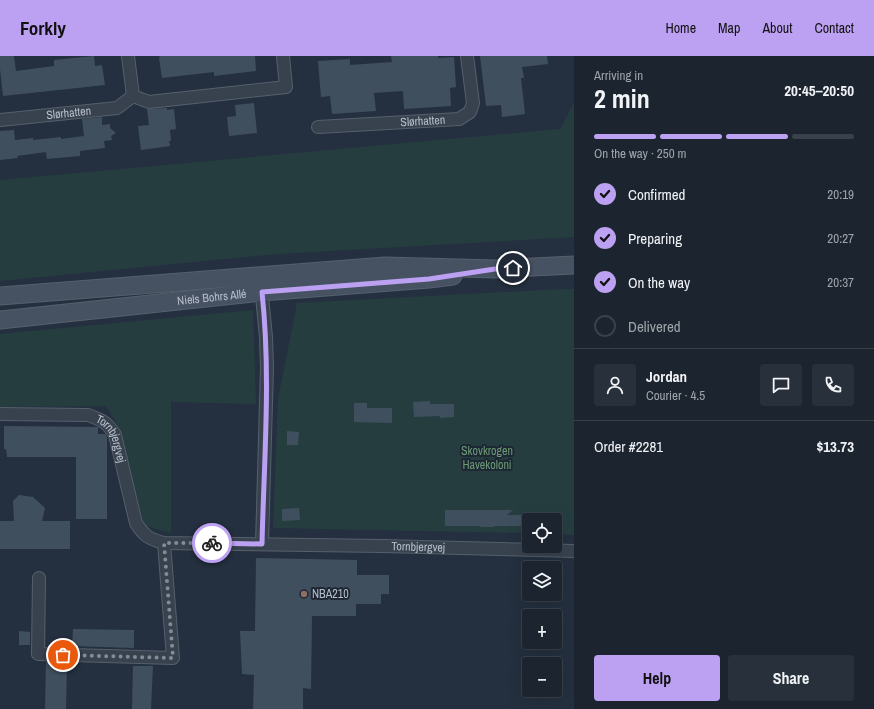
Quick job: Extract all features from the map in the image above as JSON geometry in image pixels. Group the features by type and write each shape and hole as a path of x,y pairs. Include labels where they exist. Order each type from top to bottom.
{"street":[{"path":"128,56 132,96 149,102 286,87 283,56"},
{"name":"Slørhatten","path":"318,126 459,119 470,112 473,103 468,56"},
{"name":"Slørhatten","path":"0,120 117,108 132,96"},
{"name":"Niels Bohrs Allé","path":"0,296 23,293 385,266 495,269 574,265"},
{"name":"Niels Bohrs Allé","path":"0,320 262,292 429,279 495,269"},
{"path":"258,275 262,292 267,367 262,544"},
{"path":"0,306 23,293"},
{"name":"Tornbjergvej","path":"0,414 88,415 100,419 108,424 115,435 136,523 143,533 151,540 164,543 574,551"},
{"path":"40,578 38,654 173,658 164,543"}],"green space":[{"path":"574,103 574,237 277,254 0,281 0,180 560,129"},
{"name":"Skovkrogen Havekoloni","path":"574,289 574,535 562,534 562,513 522,513 522,533 273,528 278,399 297,303"},
{"path":"253,310 256,404 171,402 171,533 145,526 118,426 106,406 0,407 0,334"}],"building":[{"path":"0,56 14,56 16,71 54,66 54,60 94,56 95,66 102,65 105,85 3,96"},
{"path":"160,56 255,56 256,71 214,76 214,72 162,78"},
{"path":"391,56 438,56 438,58 454,57 456,87 450,88 451,106 404,109 403,91 374,93 376,111 332,114 330,96 321,97 318,61 350,59 350,65 392,62"},
{"path":"480,56 547,56 548,64 522,67 524,78 521,78 525,114 502,117 501,105 486,106"},
{"path":"254,103 257,133 229,136 227,117 236,116 235,105"},
{"path":"167,108 167,110 174,109 176,129 170,130 170,146 141,150 138,126 149,125 147,109"},
{"path":"102,117 102,125 110,124 110,128 116,133 111,136 112,140 104,141 105,148 80,151 80,156 47,159 46,152 0,160 0,131 14,130 15,140 61,137 61,139 84,136 82,119"},
{"path":"430,401 430,404 454,404 454,417 414,417 413,402"},
{"path":"354,403 367,403 367,408 392,408 392,423 354,422"},
{"path":"4,426 98,427 98,434 105,434 107,437 107,519 76,519 76,457 7,457 6,449 4,449"},
{"path":"287,431 299,432 298,445 287,445"},
{"path":"19,495 33,497 45,508 42,521 70,521 70,549 0,549 0,521 14,521 13,501"},
{"path":"299,508 300,520 282,521 282,509"},
{"path":"445,510 513,510 507,515 522,515 522,526 445,526"},
{"path":"256,558 357,560 357,575 389,575 389,594 381,594 381,604 356,604 356,616 312,616 311,689 303,688 303,709 253,709 254,675 242,674 240,631 255,631"},
{"path":"73,629 134,630 134,648 72,646"},
{"path":"19,631 30,632 30,645 19,645"},
{"path":"46,662 67,663 66,709 45,709"},
{"path":"133,666 153,666 151,709 132,709"}],"way so far":[{"path":"63,655 173,658 164,543 212,543"}],"place":[{"name":"NBA210","path":"304,594"}],"route":[{"path":"212,543 262,544 267,367 262,292 429,279 495,269 513,268"}]}
